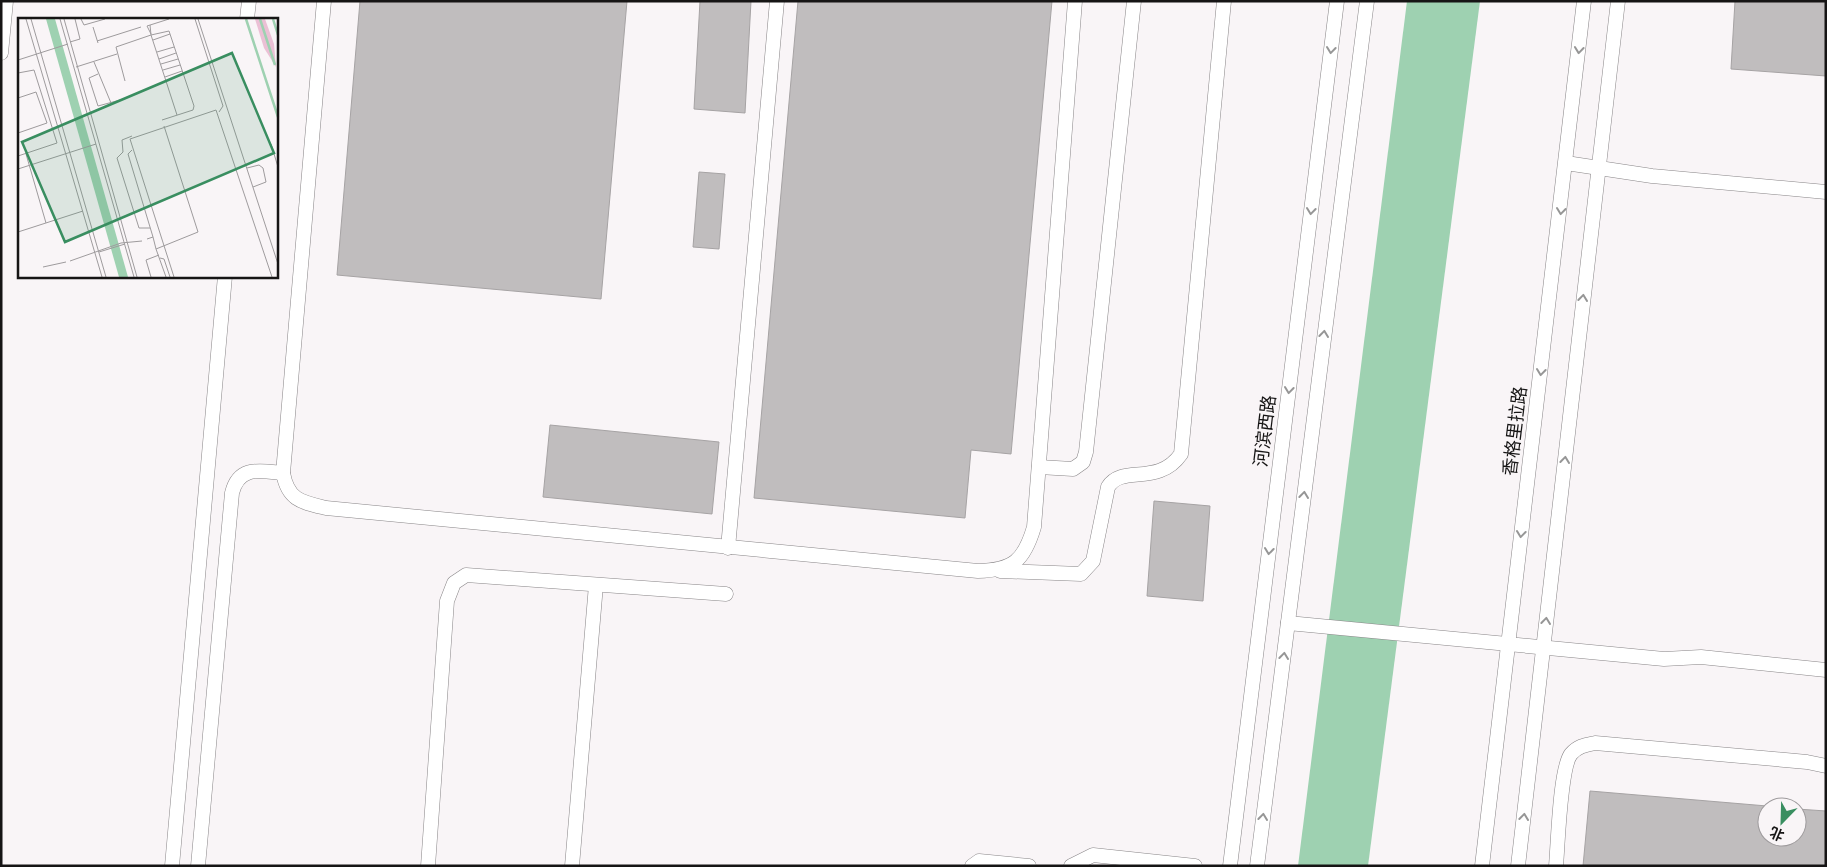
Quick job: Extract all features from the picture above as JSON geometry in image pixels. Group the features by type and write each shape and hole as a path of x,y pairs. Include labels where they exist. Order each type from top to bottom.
{"street":[{"path":"1,53 6,1"},
{"path":"247,18 249,1"},
{"path":"324,1 283,473 289,493 296,499 326,508 728,548 969,570 1081,574 1093,561 1108,487 1112,481 1126,476 1164,470 1175,463 1181,454 1224,1"},
{"path":"728,548 777,1"},
{"path":"997,570 1022,558 1029,546 1034,527 1075,1"},
{"path":"1039,468 1073,469 1083,462 1086,452 1134,1"},
{"name":"河滨西路","path":"1230,866 1337,1"},
{"path":"1257,866 1366,1"},
{"name":"香格里拉路","path":"1482,866 1584,1"},
{"path":"1518,866 1618,1"},
{"path":"1566,163 1652,176 1826,192"},
{"path":"172,866 225,278"},
{"path":"198,866 232,493 234,484 243,474 283,473"},
{"path":"428,866 448,601 454,583 466,576 726,594"},
{"path":"572,866 596,585"},
{"path":"1288,623 1664,659 1701,658 1826,670"},
{"path":"1556,866 1564,773 1570,756 1579,746 1605,744 1807,762 1826,766"},
{"path":"1070,866 1093,855 1194,866"},
{"path":"972,866 979,861 1029,866"}],"shaded area":[{"path":"1407,1 1480,1 1368,866 1298,866"}],"building":[{"path":"360,1 627,1 601,299 337,275"},
{"path":"700,1 751,1 745,113 694,109"},
{"path":"798,1 1052,1 1011,454 971,450 965,518 754,498"},
{"path":"1735,1 1826,1 1826,76 1731,69"},
{"path":"699,172 725,174 719,249 693,247"},
{"path":"550,425 719,442 712,514 543,497"},
{"path":"1154,501 1210,506 1203,601 1147,596"},
{"path":"1590,791 1757,805 1757,847 1807,847 1807,810 1826,811 1826,866 1583,866"}]}
